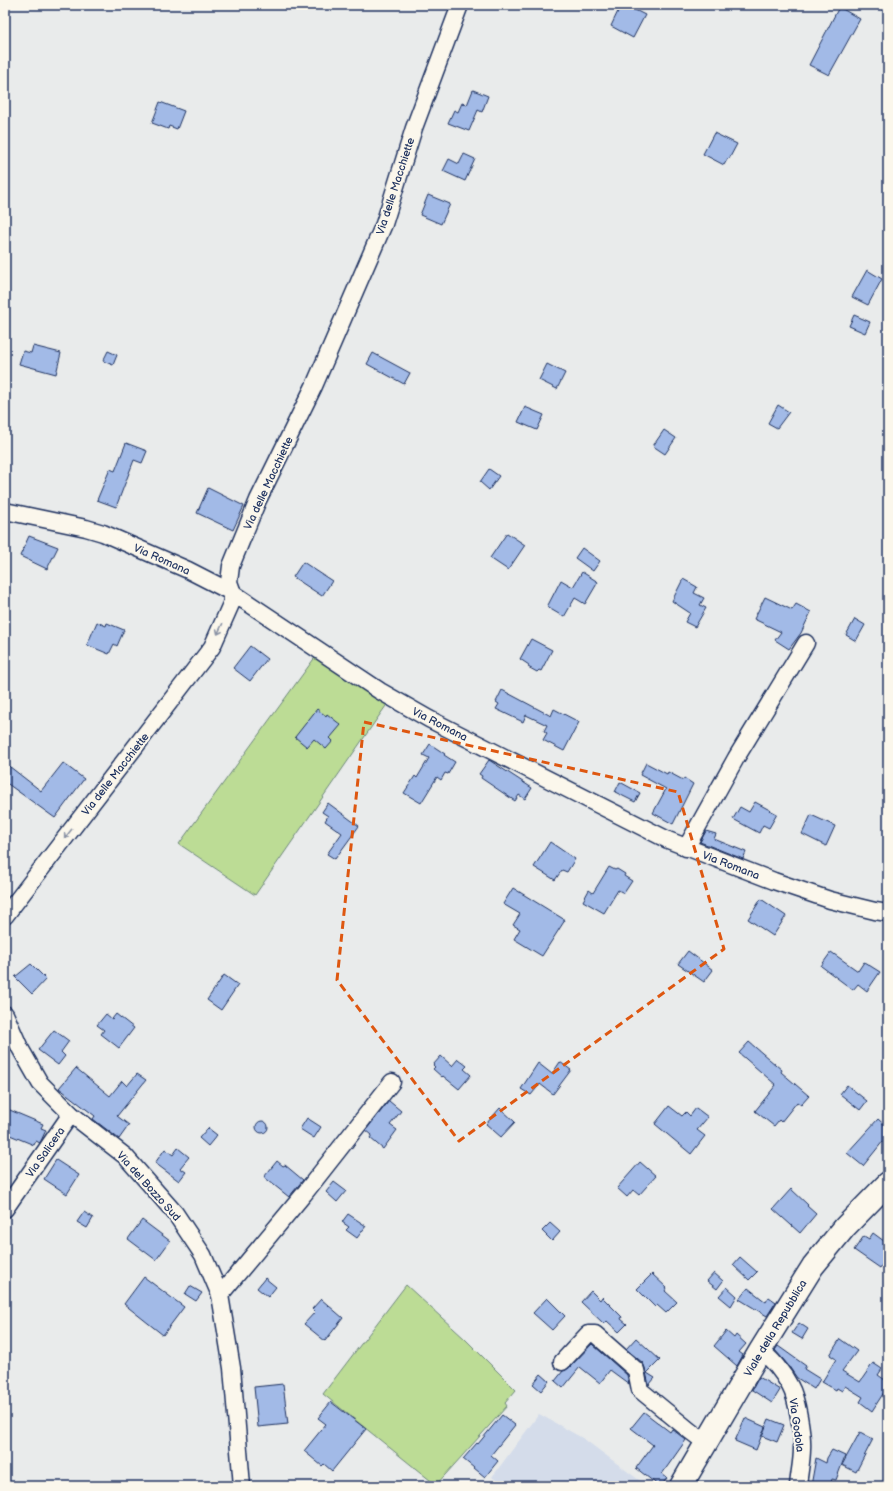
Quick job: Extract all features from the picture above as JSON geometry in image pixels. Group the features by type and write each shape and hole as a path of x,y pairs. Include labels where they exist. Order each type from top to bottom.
{"main road":[{"name":"Viale della Repubblica","path":"681,1486 760,1351 814,1266 846,1227 888,1183"}],"street":[{"name":"Via delle Macchiette","path":"5,916 212,648 228,614 231,604 232,592 229,582 231,566 258,500 314,386 384,224 414,128 460,5"},
{"name":"Via Romana","path":"5,511 103,533 188,570 232,592 380,691 429,719 686,848 830,900 875,911 888,912"},
{"path":"686,848 736,758 806,643"},
{"name":"Via del Bozzo Sud","path":"5,1014 20,1048 40,1083 71,1114 125,1156 175,1213 203,1255 220,1295 232,1368 242,1486"},
{"path":"220,1295 308,1188 392,1082"},
{"name":"Via Salicera","path":"5,1209 71,1114"},
{"path":"562,1362 588,1334 595,1334 636,1370 640,1390 706,1443"},
{"name":"Via Godola","path":"760,1351 768,1355 790,1386 794,1396 802,1449 798,1486"}],"highlighted area":[{"path":"364,722 678,792 724,949 459,1141 337,980"}],"shaded area":[{"path":"539,1414 584,1439 647,1486 504,1486 492,1477"}],"green space":[{"path":"316,656 388,703 255,895 179,844"},
{"path":"406,1285 465,1339 516,1390 505,1403 507,1406 436,1485 323,1394"}],"building":[{"path":"621,5 625,5 645,15 633,38 611,26"},
{"path":"839,7 860,19 829,75 809,65"},
{"path":"473,90 488,96 482,112 478,110 469,131 448,123 454,110 458,112 462,103 467,105"},
{"path":"160,102 184,111 177,129 169,126 168,129 152,123"},
{"path":"714,133 737,144 724,165 703,154"},
{"path":"464,154 475,159 465,181 443,171 449,159 459,164"},
{"path":"428,195 450,204 441,224 420,215"},
{"path":"867,270 882,279 868,305 852,297"},
{"path":"854,315 870,322 865,333 849,326"},
{"path":"33,346 61,353 56,374 19,364 23,351 31,353"},
{"path":"108,351 117,355 113,365 103,361"},
{"path":"373,353 410,373 404,384 367,364"},
{"path":"547,364 565,373 557,389 539,380"},
{"path":"778,405 789,412 777,428 768,423"},
{"path":"525,407 544,415 537,430 518,422"},
{"path":"664,430 676,438 665,454 653,446"},
{"path":"126,443 147,451 142,463 134,460 116,507 97,500 110,469 115,471"},
{"path":"489,469 499,476 489,490 480,482"},
{"path":"208,488 244,506 233,530 197,513"},
{"path":"507,533 525,545 508,570 490,558"},
{"path":"29,536 58,547 47,569 20,556"},
{"path":"582,548 600,561 593,571 575,558"},
{"path":"303,562 332,581 322,596 293,577"},
{"path":"582,572 598,582 585,604 575,598 564,617 547,607 561,580 573,587"},
{"path":"683,579 697,587 694,593 704,598 700,605 706,608 695,627 685,622 690,613 672,601"},
{"path":"765,597 792,610 796,604 811,612 801,633 789,649 775,640 781,632 754,619"},
{"path":"855,619 865,625 856,641 846,635"},
{"path":"97,622 106,626 107,623 124,630 117,646 114,644 109,654 87,645"},
{"path":"531,639 552,650 541,671 539,670 537,672 528,667 529,665 520,659"},
{"path":"250,646 267,659 250,681 233,668"},
{"path":"502,690 551,716 554,709 579,722 564,751 543,740 547,733 544,731 547,725 526,715 523,722 496,709 499,704 496,702"},
{"path":"317,709 326,716 327,714 341,725 330,738 333,741 326,749 314,739 307,747 295,737"},
{"path":"430,744 455,762 448,774 445,773 441,780 437,777 421,803 404,793 415,776 417,778 429,758 423,755"},
{"path":"489,760 532,788 525,799 519,795 515,801 481,778 482,776 479,774"},
{"path":"5,763 41,791 63,763 84,779 55,818 5,782"},
{"path":"646,763 667,774 668,772 683,780 684,778 693,784 673,824 653,813 666,789 640,775"},
{"path":"620,782 640,793 635,802 615,792"},
{"path":"755,802 777,814 769,828 763,825 759,833 733,819 740,807 749,812"},
{"path":"328,803 359,826 335,859 327,854 342,833 325,821 328,816 322,812"},
{"path":"811,815 835,826 826,846 802,834"},
{"path":"706,831 716,834 714,839 746,852 743,859 700,842"},
{"path":"550,842 575,859 567,872 562,870 555,880 534,867"},
{"path":"609,867 615,870 617,869 632,881 624,893 618,890 604,913 583,901 589,890 593,893"},
{"path":"513,888 565,920 542,956 514,939 520,929 513,925 520,914 503,904"},
{"path":"761,899 786,916 773,936 748,919"},
{"path":"688,951 713,970 704,982 678,964"},
{"path":"831,952 858,971 864,962 880,972 867,991 858,984 853,990 821,966"},
{"path":"31,964 46,979 32,994 15,977"},
{"path":"224,975 238,985 221,1010 207,1000"},
{"path":"106,1014 112,1019 116,1014 134,1028 119,1048 101,1034 104,1030 97,1025"},
{"path":"54,1030 69,1041 61,1052 65,1056 58,1065 38,1050"},
{"path":"749,1042 782,1070 781,1072 809,1096 801,1105 797,1102 781,1122 779,1120 774,1126 755,1111 776,1085 739,1053"},
{"path":"441,1056 452,1066 458,1059 467,1066 464,1069 471,1075 459,1089 433,1069 435,1067 433,1065"},
{"path":"560,1062 571,1070 553,1094 540,1084 531,1095 521,1089 538,1063 552,1074"},
{"path":"76,1068 110,1096 122,1081 127,1086 137,1074 146,1080 117,1116 129,1125 119,1139 93,1119 95,1116 59,1088"},
{"path":"847,1085 867,1101 860,1110 840,1094"},
{"path":"389,1101 401,1111 390,1125 397,1130 383,1149 370,1138 372,1135 366,1130"},
{"path":"669,1106 682,1116 686,1112 690,1116 696,1108 708,1117 697,1130 705,1136 691,1154 655,1124"},
{"path":"5,1108 43,1124 41,1128 46,1130 40,1143 36,1141 34,1145 5,1133"},
{"path":"500,1108 515,1122 501,1137 486,1124"},
{"path":"307,1118 321,1127 314,1138 300,1129"},
{"path":"878,1119 888,1128 888,1135 863,1166 847,1153"},
{"path":"260,1121 264,1121 268,1127 264,1133 260,1133 256,1129 256,1125"},
{"path":"208,1128 217,1135 208,1146 199,1138"},
{"path":"178,1148 189,1157 180,1168 186,1172 179,1181 155,1163 165,1149 173,1155"},
{"path":"56,1160 79,1175 67,1194 44,1179"},
{"path":"277,1161 283,1166 285,1165 303,1180 289,1197 264,1177"},
{"path":"640,1162 656,1176 639,1195 633,1190 627,1197 617,1188"},
{"path":"334,1182 346,1191 337,1202 326,1192"},
{"path":"791,1189 816,1214 800,1233 773,1209"},
{"path":"84,1212 93,1218 87,1228 77,1222"},
{"path":"348,1214 366,1226 357,1238 346,1230 349,1227 342,1222"},
{"path":"142,1220 170,1241 156,1260 128,1239"},
{"path":"550,1223 560,1232 552,1241 542,1231"},
{"path":"873,1233 888,1244 888,1256 880,1268 854,1250 864,1236 869,1239"},
{"path":"740,1257 757,1272 749,1280 733,1265"},
{"path":"714,1273 723,1281 717,1289 707,1281"},
{"path":"652,1274 667,1288 665,1291 677,1302 666,1313 657,1305 655,1307 637,1289"},
{"path":"144,1277 184,1307 163,1335 124,1304"},
{"path":"265,1278 276,1287 268,1297 257,1288"},
{"path":"190,1286 202,1293 196,1301 185,1294"},
{"path":"727,1287 737,1296 731,1306 719,1296"},
{"path":"748,1288 766,1302 769,1297 776,1302 767,1316 739,1299"},
{"path":"591,1291 600,1300 602,1297 627,1324 619,1332 607,1321 604,1324 581,1302"},
{"path":"547,1298 565,1316 552,1330 533,1313"},
{"path":"321,1299 343,1318 325,1341 304,1324 315,1312 312,1309"},
{"path":"799,1323 808,1329 802,1339 792,1333"},
{"path":"726,1331 734,1338 736,1335 746,1344 739,1352 743,1355 737,1366 714,1346"},
{"path":"636,1338 660,1360 647,1373 655,1378 649,1385 643,1363 626,1349"},
{"path":"840,1339 857,1351 842,1371 860,1382 873,1363 882,1369 878,1375 888,1382 888,1386 872,1411 860,1402 863,1397 845,1386 842,1391 837,1388 836,1390 822,1382 836,1359 830,1355"},
{"path":"592,1344 627,1375 629,1384 610,1370 600,1383 580,1367 563,1388 555,1381 563,1371 569,1368"},
{"path":"778,1346 806,1366 804,1369 820,1379 814,1389 797,1378 775,1350"},
{"path":"541,1374 549,1381 541,1391 533,1384"},
{"path":"759,1377 780,1390 772,1403 752,1390"},
{"path":"283,1384 288,1424 258,1427 254,1387"},
{"path":"331,1402 366,1429 332,1471 324,1464 322,1466 304,1451 326,1424 318,1418"},
{"path":"644,1412 670,1432 672,1429 686,1440 662,1474 667,1478 661,1486 636,1468 653,1445 631,1428"},
{"path":"502,1415 515,1425 491,1455 498,1461 485,1477 463,1459 477,1443 478,1444"},
{"path":"745,1418 765,1427 756,1450 735,1441"},
{"path":"769,1419 784,1425 777,1442 762,1436"},
{"path":"860,1432 873,1439 856,1472 842,1465"},
{"path":"832,1450 845,1456 836,1480 832,1479 830,1486 811,1486 816,1458 826,1463"}]}
